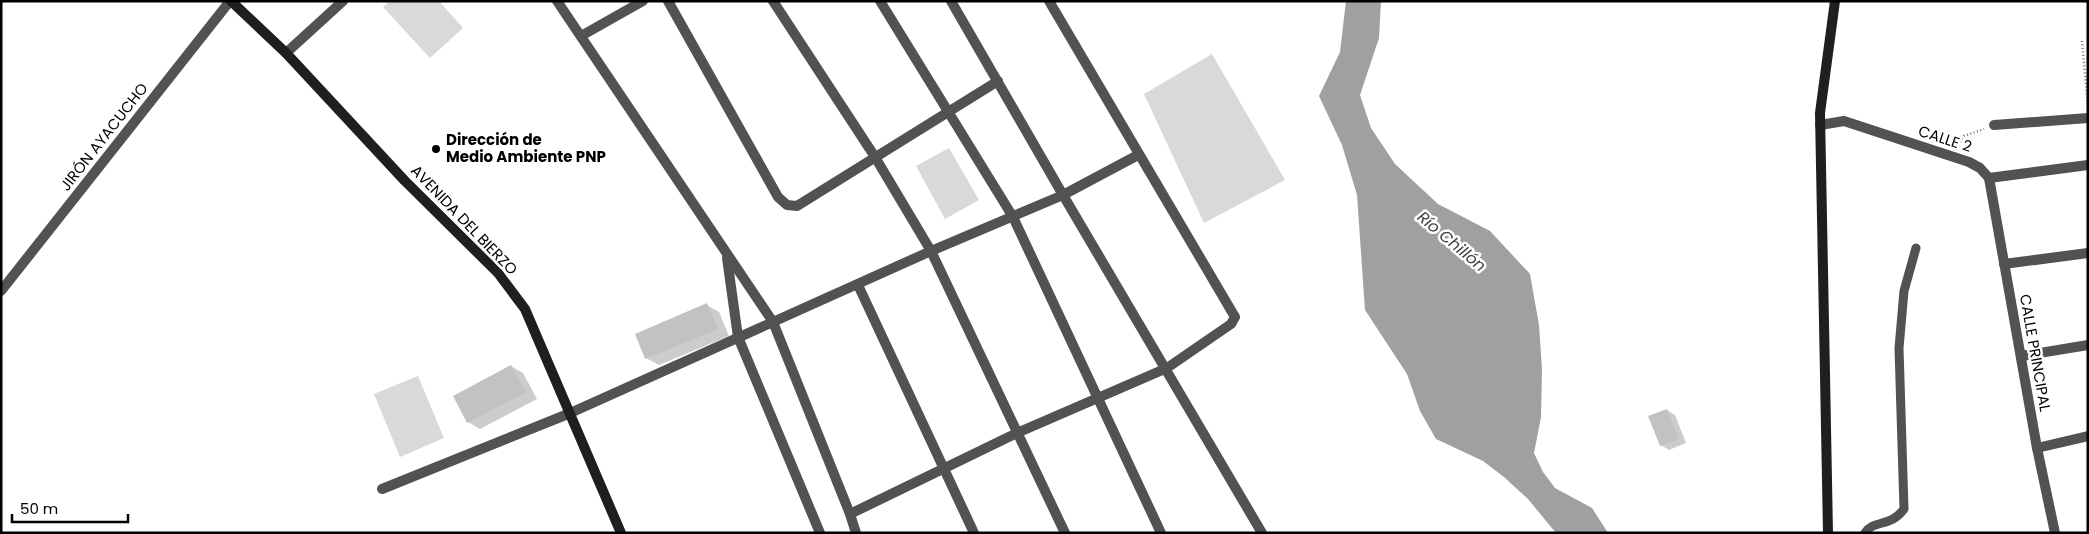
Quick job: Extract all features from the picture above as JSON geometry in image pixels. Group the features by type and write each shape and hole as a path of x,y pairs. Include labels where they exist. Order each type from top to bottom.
{"street":[{"name":"AVENIDA DEL BIERZO","path":"230,1 286,54 405,181 498,273 525,310 568,414 622,533"},
{"name":"JIRÓN AYACUCHO","path":"1,291 230,1"},
{"path":"286,54 343,1"},
{"path":"557,1 773,322 856,533"},
{"path":"581,36 644,1"},
{"path":"668,1 778,197 787,205 797,206 998,81"},
{"path":"773,1 875,157 931,251 1065,533"},
{"path":"880,1 1013,217 1161,533"},
{"path":"850,514 1017,433 1167,368 1232,324 1235,317 1138,155 1050,1"},
{"path":"1828,533 1820,125 1835,1"},
{"path":"953,2 1063,195 1167,368 1262,533"},
{"path":"1994,125 2088,118"},
{"name":"CALLE 2","path":"1820,125 1844,121 1980,168 1989,178"},
{"path":"382,489 568,414 931,251 1063,195 1138,155"},
{"path":"1989,178 2088,165"},
{"name":"CALLE PRINCIPAL","path":"1989,178 2037,448 2055,533"},
{"path":"2004,264 2088,254"},
{"path":"727,256 738,337 820,533"},
{"path":"858,285 974,533"},
{"path":"2021,356 2088,345"},
{"path":"2037,448 2088,436"}],"lane":[{"path":"1864,533 1868,527 1897,519 1904,509 1899,348 1904,291 1916,248"}],"path":[{"path":"2082,40 2088,108"},
{"path":"1951,157 1964,136 1994,125"}],"shaded area":[{"path":"390,1 439,1 463,28 430,58 383,7"},
{"path":"1212,54 1285,180 1204,223 1144,94"},
{"path":"949,148 979,200 945,219 916,166"},
{"path":"418,376 444,438 400,457 374,394"}],"water":[{"name":"Río Chillón","path":"1346,1 1381,1 1379,38 1360,95 1371,128 1395,164 1438,204 1490,231 1530,274 1539,325 1542,369 1541,417 1534,453 1543,472 1555,488 1592,508 1608,533 1556,533 1528,499 1504,477 1483,461 1436,439 1420,411 1407,374 1365,310 1357,195 1342,145 1319,96 1340,52"}],"building":[{"path":"707,303 718,329 645,359 635,334"},
{"path":"511,365 526,392 467,423 453,396"},
{"path":"1667,409 1679,439 1660,446 1648,416"}],"place":[{"name":"Dirección de Medio Ambiente PNP","path":"436,149"}]}
